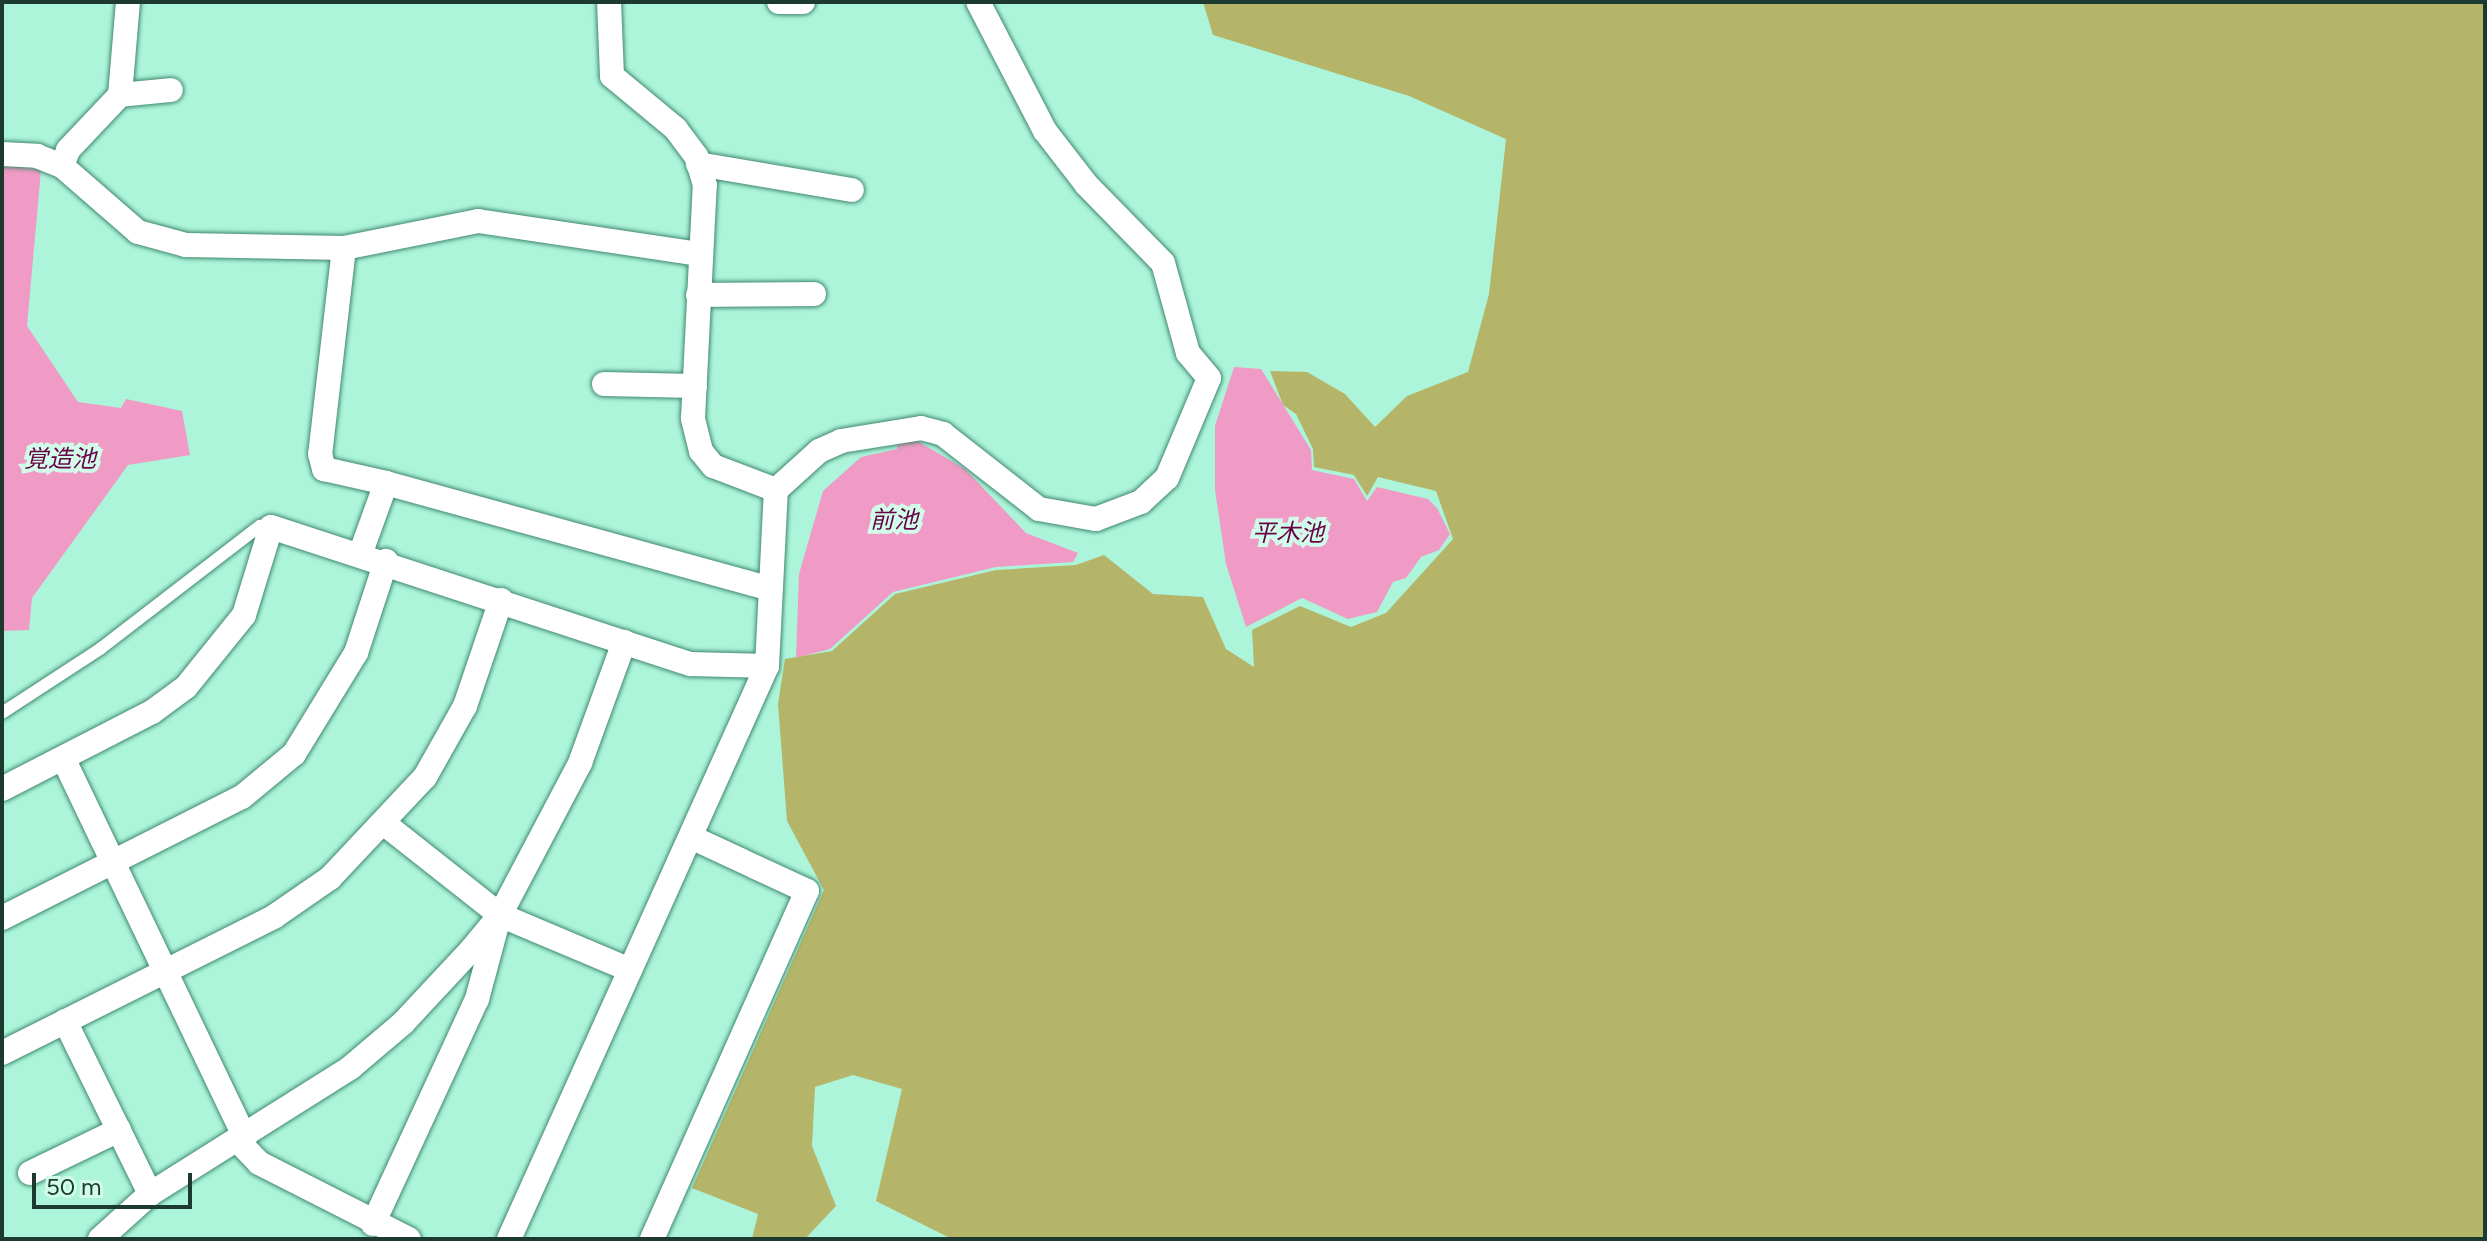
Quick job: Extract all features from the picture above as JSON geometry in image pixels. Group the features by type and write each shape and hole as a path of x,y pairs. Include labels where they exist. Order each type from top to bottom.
{"street":[{"path":"62,166 68,150 120,95 128,2"},
{"path":"609,2 606,55 612,76 676,129 698,164 705,185 699,254 693,418 701,451 713,466 776,490"},
{"path":"779,2 803,2"},
{"path":"509,1239 693,838 767,666 776,490 819,451 841,441 921,428 943,434 1039,509 1096,519 1141,502 1167,478 1209,378 1188,353 1163,263 1086,184 1045,131 978,2"},
{"path":"120,95 171,90"},
{"path":"2,154 37,156 62,166 138,232 186,245 344,248 478,221 699,254"},
{"path":"698,164 852,190"},
{"path":"344,248 320,454 324,469 386,483 771,589"},
{"path":"698,295 814,294"},
{"path":"604,384 695,386"},
{"path":"360,555 386,483"},
{"path":"2,789 64,760 152,712 216,654 244,615 271,527 386,561 691,664 767,666"},
{"path":"2,918 242,797 294,754 356,653 386,561"},
{"path":"2,1053 275,916 330,878 386,825 425,777 465,706 501,600"},
{"path":"373,1224 477,999 500,915 580,763 624,642"},
{"path":"64,760 242,1140 259,1163 373,1224 409,1239"},
{"path":"386,825 500,915 630,970"},
{"path":"652,1239 807,891 693,838"},
{"path":"100,1239 150,1194 242,1140 403,1023 500,915"},
{"path":"65,1021 150,1194"},
{"path":"30,1173 119,1130"}],"lane":[{"path":"2,713 100,649 260,526 271,527"}],"shaded area":[{"path":"1203,2 2485,2 2485,1239 952,1239 876,1201 902,1089 853,1075 815,1087 812,1146 836,1206 805,1239 752,1239 758,1214 692,1188 824,890 787,821 778,704 785,659 832,651 895,594 996,570 1076,565 1104,555 1153,594 1203,597 1226,649 1254,667 1252,630 1300,606 1351,627 1386,613 1453,539 1436,491 1378,477 1367,496 1354,475 1314,467 1313,449 1296,414 1283,405 1270,371 1307,372 1345,394 1375,427 1407,396 1468,372 1489,294 1506,139 1409,96 1213,35"}],"water":[{"name":"覚造池","path":"9,165 41,170 27,326 78,402 121,408 126,399 182,411 190,455 128,465 32,598 29,630 2,631 2,167"},
{"name":"平木池","path":"1234,367 1261,369 1311,450 1312,470 1354,479 1367,501 1377,487 1428,499 1437,508 1450,534 1439,550 1421,557 1406,578 1393,582 1377,612 1348,619 1302,598 1246,627 1226,564 1215,490 1215,426"},
{"name":"前池","path":"898,437 914,439 965,469 1026,533 1078,553 1073,562 996,567 893,592 830,649 796,658 799,574 823,491 861,457 897,449"}]}
